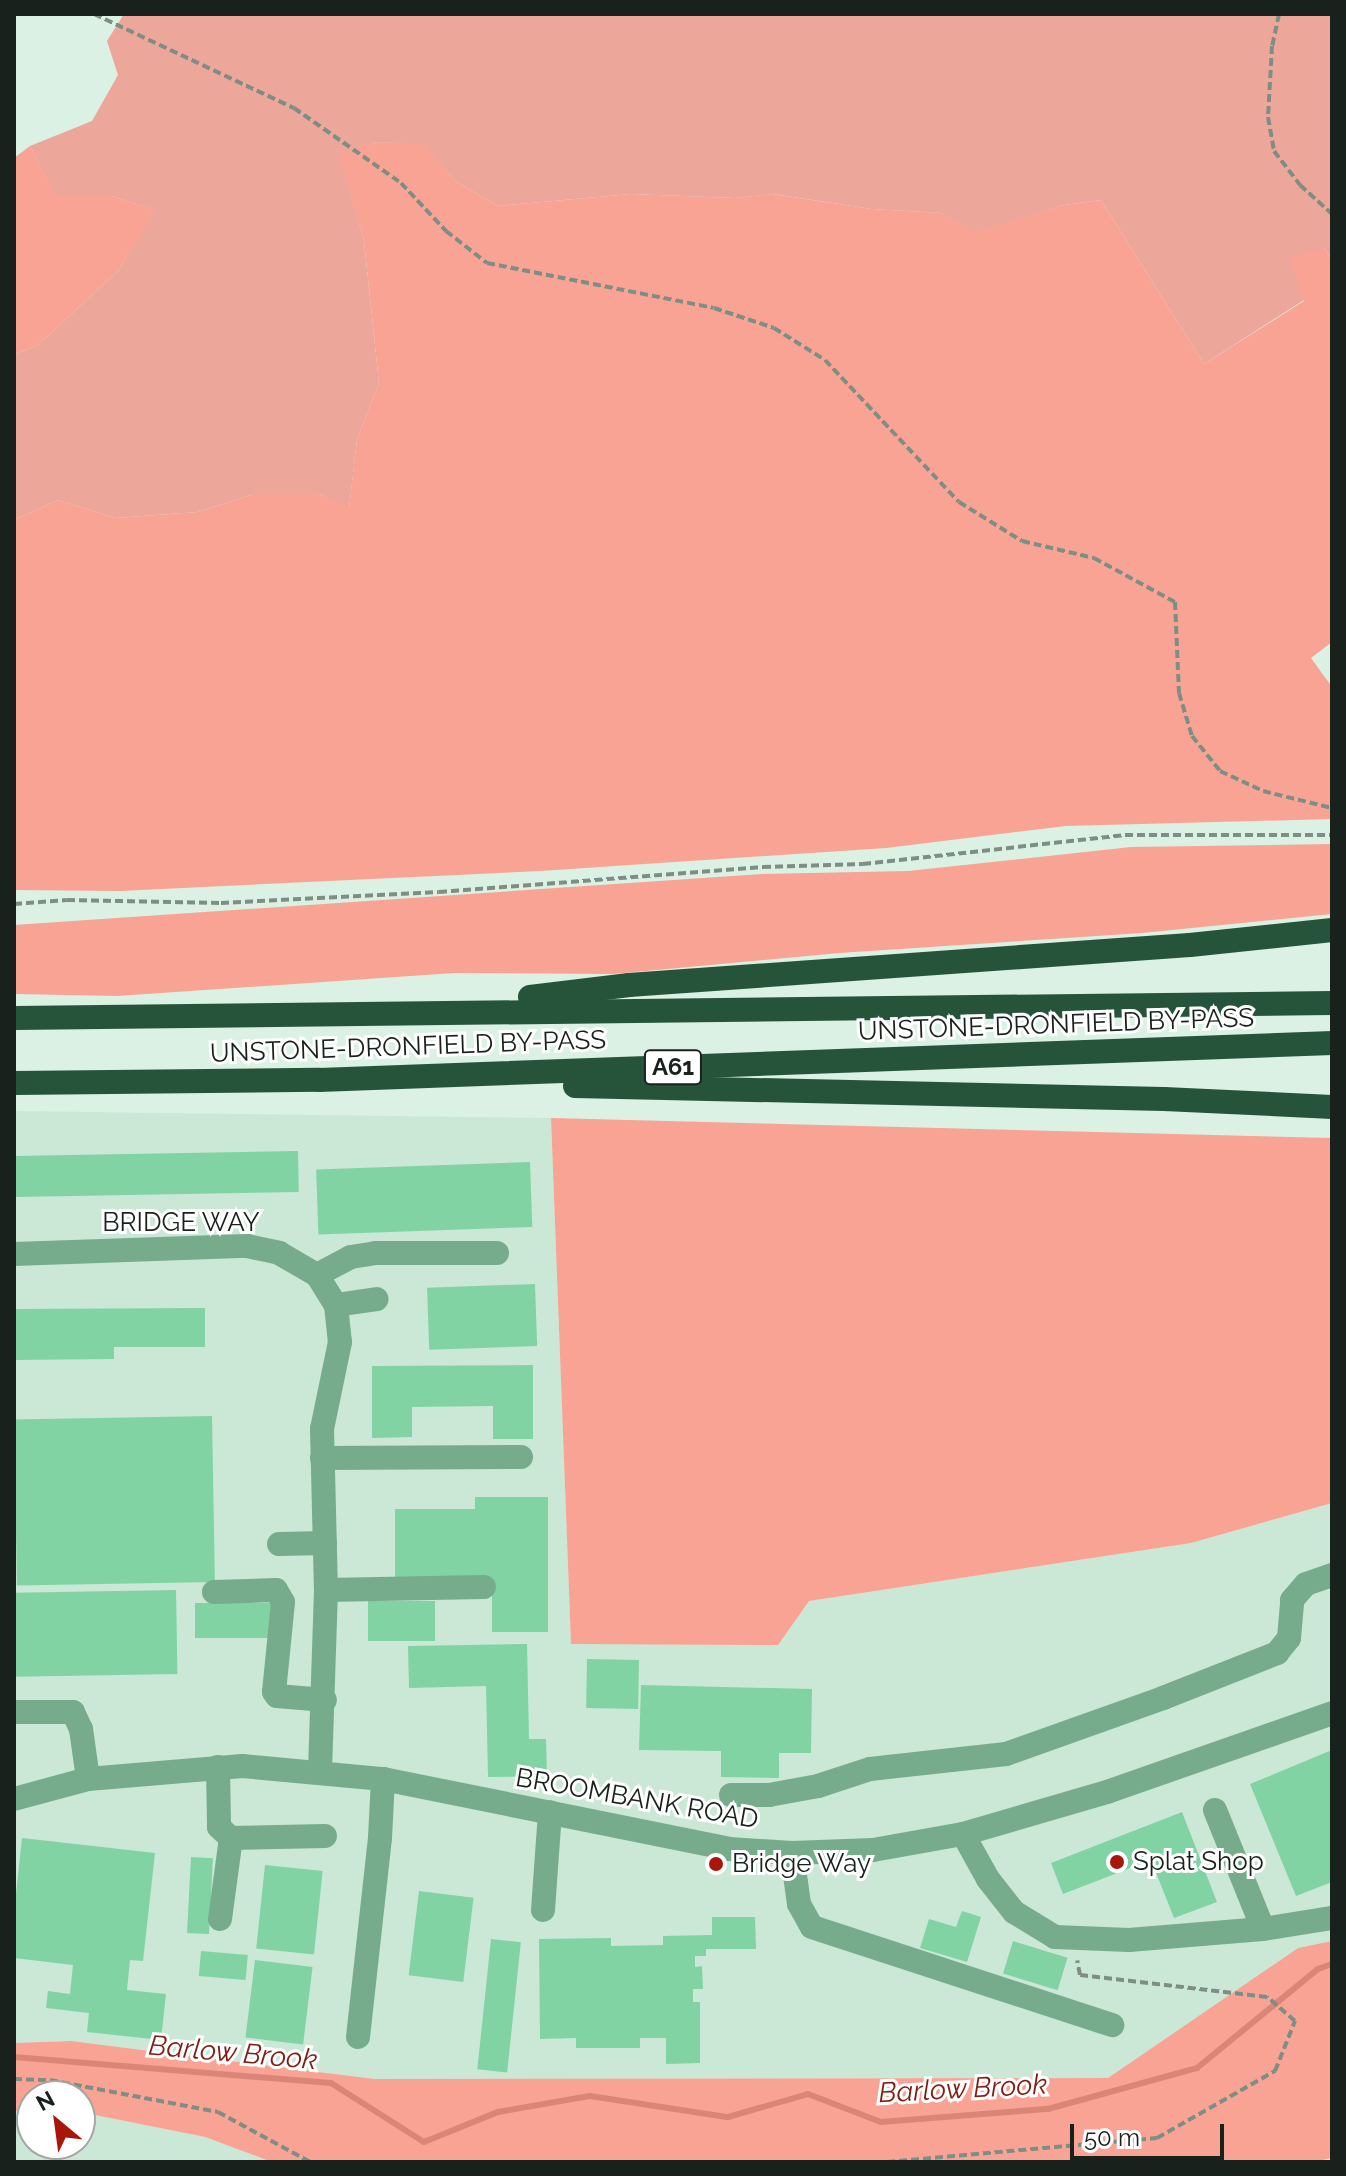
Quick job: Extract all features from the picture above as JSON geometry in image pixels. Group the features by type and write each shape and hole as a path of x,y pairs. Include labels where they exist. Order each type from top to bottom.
{"highway":[{"name":"A61","path":"400,1012 629,985 1190,945 1332,930"},
{"name":"UNSTONE-DRONFIELD BY-PASS","path":"14,1018 1332,1003"},
{"name":"UNSTONE-DRONFIELD BY-PASS","path":"14,1083 319,1080 1332,1043"},
{"name":"A61","path":"319,1080 1164,1099 1332,1107"}],"street":[{"name":"BRIDGE WAY","path":"14,1254 247,1246 279,1253 317,1275 336,1305 340,1342 328,1388 322,1458 326,1590 325,1700 320,1771"},
{"path":"317,1275 351,1257 375,1253 497,1253"},
{"path":"336,1305 377,1299"},
{"path":"322,1458 521,1457"},
{"path":"279,1544 325,1543"},
{"path":"731,1795 769,1795 818,1786 870,1769 1006,1754 1163,1698 1277,1653 1289,1638 1292,1600 1306,1584 1332,1575"},
{"path":"326,1590 484,1587"},
{"path":"214,1592 276,1590 283,1602 274,1692 285,1697 325,1700"},
{"path":"14,1712 73,1712 81,1729 88,1779"},
{"name":"BROOMBANK ROAD","path":"14,1799 88,1779 218,1767 320,1771 383,1779 729,1849 792,1853 873,1850 963,1834 1107,1792 1332,1713"},
{"path":"218,1767 219,1827 231,1838 325,1836"},
{"path":"358,2037 380,1838 383,1779"},
{"path":"1215,1810 1263,1929"},
{"path":"543,1910 550,1812"},
{"path":"963,1834 988,1879 1014,1912 1055,1937 1129,1940 1263,1929 1332,1918"},
{"path":"220,1919 231,1838"},
{"path":"792,1853 799,1904 812,1927 1112,2025"}],"path":[{"path":"94,14 294,108 401,183 446,231 487,263 714,308 774,328 825,360 959,502 1022,541 1094,558 1175,602 1179,693 1192,736 1220,771 1263,791 1332,808"},
{"path":"1279,14 1272,46 1268,117 1274,151 1300,185 1332,214"},
{"path":"14,904 67,900 221,903 439,892 763,867 863,864 1125,835 1332,835"},
{"path":"887,2162 1157,2138 1275,2071 1295,2021 1267,1997 1080,1975 1072,1938"},
{"path":"14,2079 50,2080 218,2112 310,2162"}],"shaded area":[{"path":"124,14 1332,14 1332,262 1325,248 1304,300 1204,364 1101,200 1064,205 974,233 941,213 872,209 773,194 735,198 631,194 498,206 455,181 425,145 381,142 339,152 364,241 379,383 357,439 349,509 319,494 254,494 198,512 115,518 58,500 14,520 14,355 38,345 118,271 155,210 111,196 55,197 30,146 92,121 118,75 107,41"},
{"path":"381,142 425,144 455,181 498,206 631,194 735,198 772,194 872,209 941,213 974,232 1064,205 1101,200 1204,364 1304,301 1290,257 1325,248 1332,262 1332,642 1311,658 1332,687 1332,819 1066,826 886,848 540,871 120,891 14,890 14,520 58,500 115,518 198,512 254,494 319,494 349,508 357,439 379,383 364,241 338,151"},
{"path":"30,146 55,196 111,196 156,210 118,271 38,345 14,355 14,158"},
{"path":"1332,844 1332,914 1142,933 839,953 613,974 454,973 117,996 14,994 14,925 762,874 908,871 1131,847"},
{"path":"14,1111 551,1118 571,1643 809,1601 1191,1543 1332,1503 1332,1941 1298,1948 1108,2078 375,2079 71,2041 14,2043"},
{"path":"551,1118 1332,1138 1332,1503 1191,1543 809,1601 778,1645 571,1644"},
{"path":"1332,1941 1332,2158 1312,2162 272,2162 205,2137 96,2115 96,2080 16,2080 14,2111 14,2043 71,2041 375,2079 1108,2078 1298,1948"},
{"path":"16,2111 16,2160 96,2160 96,2115 205,2137 272,2162 14,2162"}],"building":[{"path":"298,1151 299,1192 15,1197 14,1156"},
{"path":"530,1162 532,1227 318,1234 316,1169"},
{"path":"535,1284 537,1346 429,1350 427,1288"},
{"path":"205,1308 205,1347 114,1347 114,1359 14,1360 14,1309"},
{"path":"533,1365 533,1439 493,1439 493,1406 412,1407 412,1437 372,1438 372,1366"},
{"path":"212,1416 215,1582 17,1585 14,1419"},
{"path":"475,1497 548,1497 548,1632 492,1632 492,1578 395,1579 395,1509 475,1509"},
{"path":"176,1590 177,1674 15,1677 14,1593"},
{"path":"368,1601 435,1601 435,1641 368,1641"},
{"path":"195,1603 275,1603 275,1638 195,1638"},
{"path":"527,1644 529,1739 546,1739 547,1776 488,1777 486,1686 409,1688 408,1646"},
{"path":"587,1659 639,1660 638,1709 586,1708"},
{"path":"641,1685 812,1689 811,1753 779,1753 779,1778 721,1777 721,1751 639,1750"},
{"path":"1332,1750 1332,1882 1296,1896 1250,1784"},
{"path":"1182,1812 1217,1902 1174,1918 1151,1860 1063,1894 1051,1863"},
{"path":"22,1838 155,1853 143,1961 130,1960 127,1990 166,1994 161,2040 87,2032 89,2013 46,2008 48,1991 70,1994 73,1965 14,1958 14,1912"},
{"path":"191,1857 213,1858 209,1934 187,1933"},
{"path":"265,1865 323,1871 314,1955 256,1949"},
{"path":"419,1891 474,1898 463,1982 409,1975"},
{"path":"962,1911 981,1917 967,1962 920,1948 929,1919 956,1927"},
{"path":"712,1917 755,1917 756,1949 706,1949 706,1956 695,1956 695,1967 702,1966 703,1989 693,1989 693,2002 700,2002 700,2063 666,2064 666,2038 640,2038 640,2048 576,2048 576,2038 540,2039 539,1939 611,1938 611,1946 663,1945 663,1936 712,1935"},
{"path":"491,1939 521,1942 507,2072 477,2069"},
{"path":"1013,1941 1068,1958 1058,1990 1003,1974"},
{"path":"201,1951 248,1955 246,1980 199,1976"},
{"path":"255,1960 313,1967 303,2044 245,2037"}],"waterway":[{"name":"Barlow Brook","path":"14,2057 331,2083 424,2142 498,2112 590,2096 728,2117 808,2094 881,2122 1048,2109 1197,2068 1318,1969 1332,1964"}],"place":[{"name":"Splat Shop","path":"1117,1862"},
{"name":"Bridge Way","path":"716,1864"}]}
